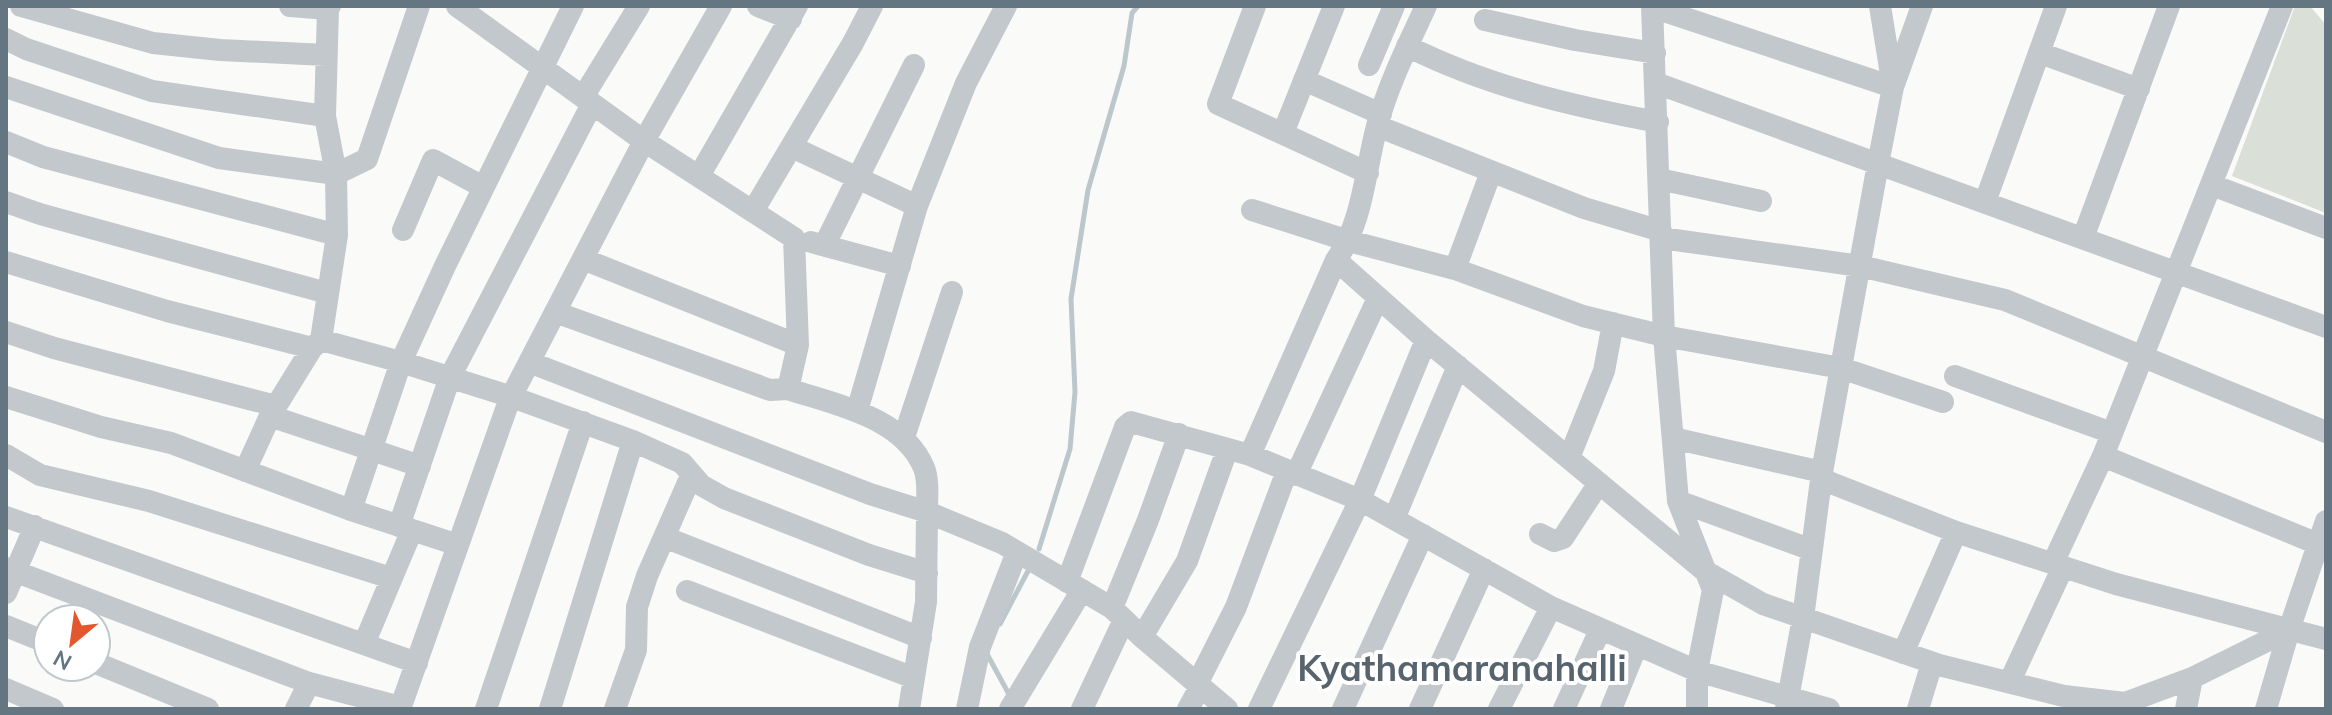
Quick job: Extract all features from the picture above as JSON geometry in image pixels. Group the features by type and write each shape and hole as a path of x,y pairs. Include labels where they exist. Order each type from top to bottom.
{"street":[{"path":"21,6 153,43 326,55"},
{"path":"245,471 273,411 316,344 337,235 336,174 325,116 329,8 290,6"},
{"path":"6,87 219,158 336,174 367,159 419,6"},
{"path":"457,6 644,141 794,238 900,266"},
{"path":"351,510 401,362 573,6"},
{"path":"364,644 391,578 420,466 450,377 639,6"},
{"path":"12,570 309,683 342,701 400,708 512,397 644,141 721,6"},
{"path":"699,176 794,12 758,6"},
{"path":"753,211 872,6"},
{"path":"857,411 917,206 966,83 1006,6"},
{"path":"1255,6 1218,104 1368,173"},
{"path":"1283,133 1334,6"},
{"path":"1369,65 1394,6"},
{"path":"1250,455 1336,260 1349,241 1379,120 1426,6"},
{"path":"1697,709 1697,671 1713,590 1678,501 1664,336 1652,6 1893,87"},
{"path":"1880,6 1893,87"},
{"path":"1786,702 1803,618 1822,476 1893,87 1922,6"},
{"path":"1985,202 2056,6"},
{"path":"2083,238 2169,6"},
{"path":"2010,681 2177,273 2282,6"},
{"path":"1485,20 1575,40 1655,53"},
{"path":"6,39 26,49 152,91 325,116"},
{"path":"1407,46 1441,63 1494,82 1584,109 1658,122"},
{"path":"2040,53 2139,89"},
{"path":"825,244 914,65"},
{"path":"1304,80 1379,120 1491,172 1661,235 1860,266 2005,300 2326,432"},
{"path":"1656,83 2326,327"},
{"path":"6,142 43,157 337,235"},
{"path":"792,147 917,206"},
{"path":"403,230 433,160 483,187"},
{"path":"1455,269 1491,172"},
{"path":"1659,179 1761,201"},
{"path":"2212,185 2326,228"},
{"path":"6,202 327,293"},
{"path":"1252,210 1349,241 1455,269 1583,316 1664,336 1841,368 1943,402"},
{"path":"788,389 798,345 794,238"},
{"path":"583,259 798,345"},
{"path":"1336,260 1426,340 1705,571 1763,604 1932,663 2064,696 2125,703 2192,678 2289,630"},
{"path":"6,262 167,311 401,362 512,397 633,441 682,463 701,485 724,498 869,555 927,573"},
{"path":"904,437 952,292"},
{"path":"1188,709 1236,607 1292,473 1378,298"},
{"path":"555,312 770,390 788,389 857,411 904,437 926,470 927,512 926,602 909,709"},
{"path":"1569,458 1604,371 1613,323"},
{"path":"6,332 273,411 420,466"},
{"path":"1259,709 1360,500 1426,340"},
{"path":"529,362 870,494 927,512 1017,552 1118,614 1227,709"},
{"path":"1394,519 1458,366"},
{"path":"1955,376 2112,433"},
{"path":"486,709 574,419 579,381"},
{"path":"6,397 101,427 171,443 351,510 458,545"},
{"path":"1014,702 1074,586 1127,423 1179,434 1250,455 1360,500 1551,607 1600,630 1697,671 1786,702 1829,709"},
{"path":"1082,709 1179,434"},
{"path":"1673,438 1822,476 1956,532 2116,584 2326,639"},
{"path":"550,709 633,441"},
{"path":"1142,637 1187,561 1227,450"},
{"path":"6,455 40,475 149,501 391,578"},
{"path":"2103,456 2318,544"},
{"path":"615,709 636,650 637,607 691,476"},
{"path":"1540,534 1554,541 1561,540 1599,483"},
{"path":"1678,501 1812,550"},
{"path":"6,517 417,663"},
{"path":"2266,709 2326,521"},
{"path":"6,593 12,570 35,526"},
{"path":"1903,653 1956,532"},
{"path":"1343,709 1423,535"},
{"path":"664,537 921,638"},
{"path":"967,709 980,647 1017,552"},
{"path":"1420,709 1484,569"},
{"path":"687,591 914,678"},
{"path":"1499,709 1551,607"},
{"path":"6,626 32,637"},
{"path":"1564,709 1600,630"},
{"path":"1611,709 1637,645"},
{"path":"1920,709 1932,663"},
{"path":"112,672 162,700 208,709"},
{"path":"2186,709 2192,678"},
{"path":"296,709 309,683"},
{"path":"6,689 53,709"}],"shaded area":[{"path":"2295,6 2310,6 2326,25 2326,213 2232,176"}],"waterway":[{"path":"1039,549 1070,449 1075,392 1071,299 1088,190 1124,66 1132,13 1138,6"},
{"path":"1000,624 1028,571"},
{"path":"987,654 1011,698"}],"district":[{"name":"Kyathamaranahalli","path":"1462,667"}]}
